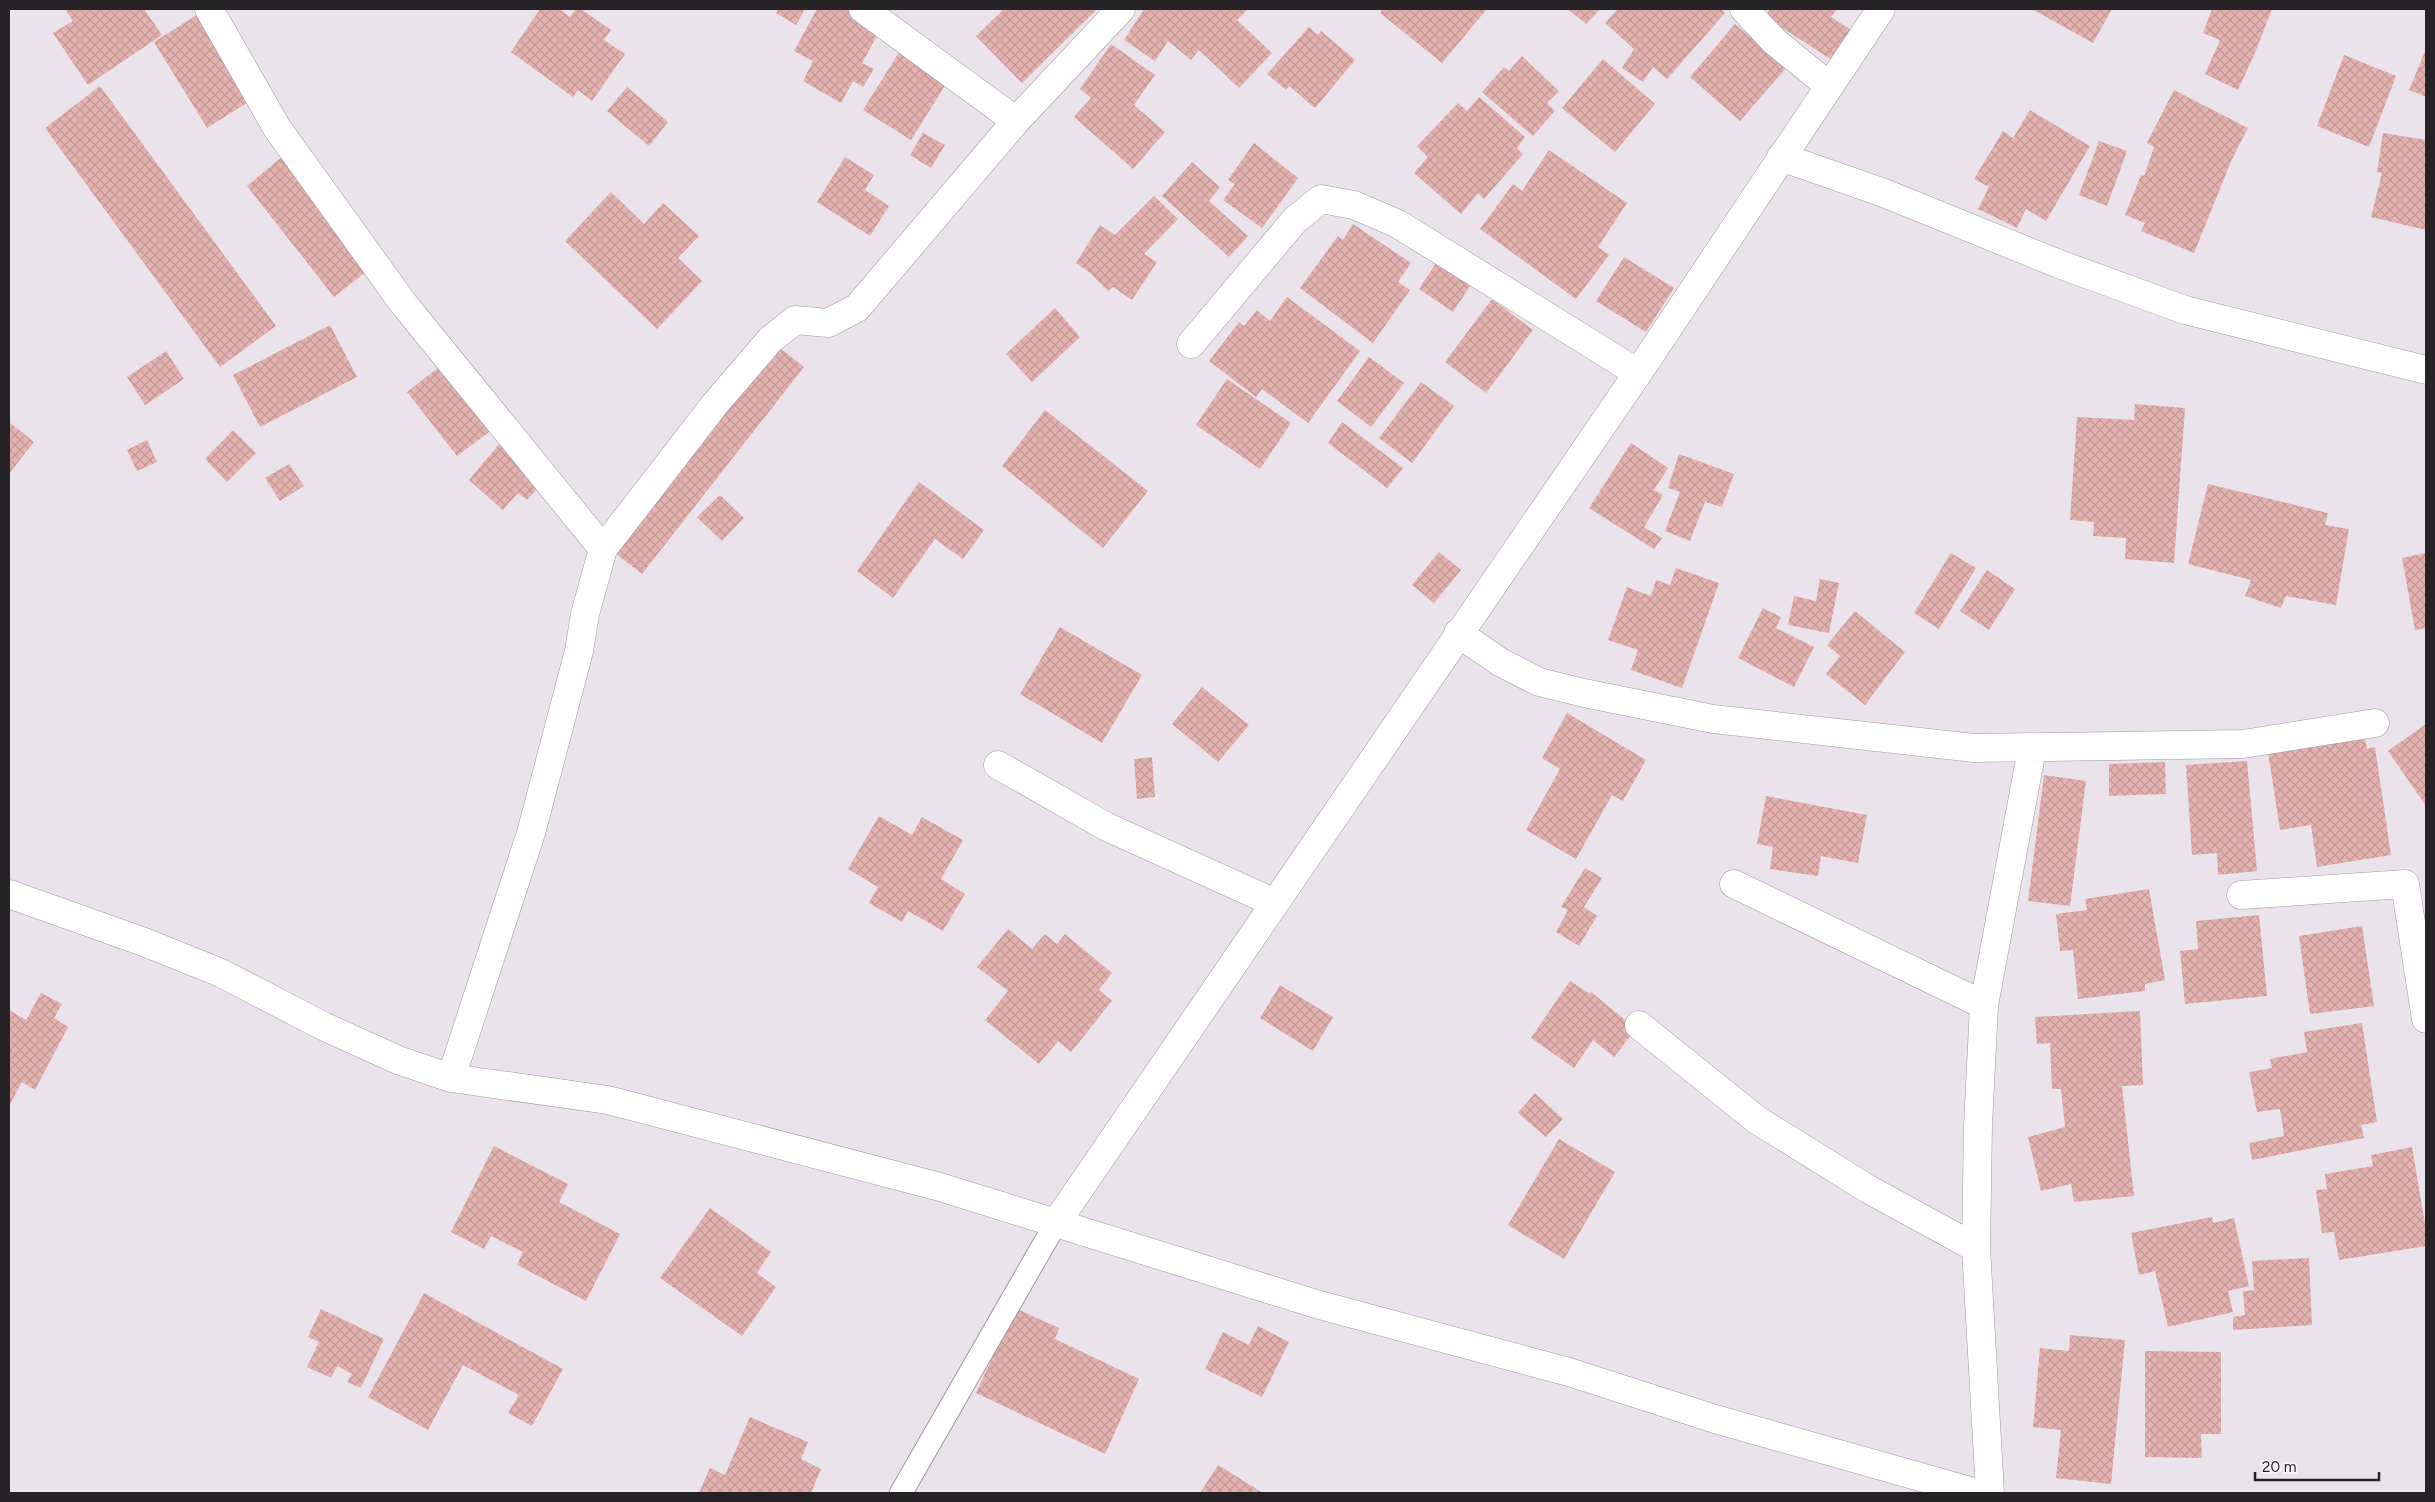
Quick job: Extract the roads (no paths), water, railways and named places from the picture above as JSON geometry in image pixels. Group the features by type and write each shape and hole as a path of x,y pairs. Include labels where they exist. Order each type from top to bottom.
{"street":[{"path":"208,9 277,128 403,303 602,548"},
{"path":"863,9 1016,121"},
{"path":"451,1078 531,833 579,651 585,614 602,548 715,404 770,340 795,320 828,323 857,308 1016,121 1121,9"},
{"path":"1744,9 1774,41 1828,85"},
{"path":"1056,1223 1276,903 1458,633 1638,374 1732,234 1780,157 1880,9"},
{"path":"1780,157 1884,193 2059,264 2185,310 2426,370"},
{"path":"1191,344 1295,220 1322,199 1354,205 1398,224 1638,374"},
{"path":"1458,633 1500,662 1539,682 1584,694 1713,719 1974,748 2032,749 2243,744 2375,723"},
{"path":"1990,1493 1976,1248 1978,1126 1984,1005 2032,749"},
{"path":"998,766 1107,827 1276,903"},
{"path":"2241,896 2416,883 2426,1019"},
{"path":"1734,884 1984,1005"},
{"path":"9,894 144,942 221,973 323,1026 389,1057 451,1078 608,1100 940,1187 1316,1304 1569,1372 1715,1419 1977,1493"},
{"path":"1639,1025 1757,1120 1868,1189 1976,1248"}],"lane":[{"path":"901,1493 1056,1223"}]}
